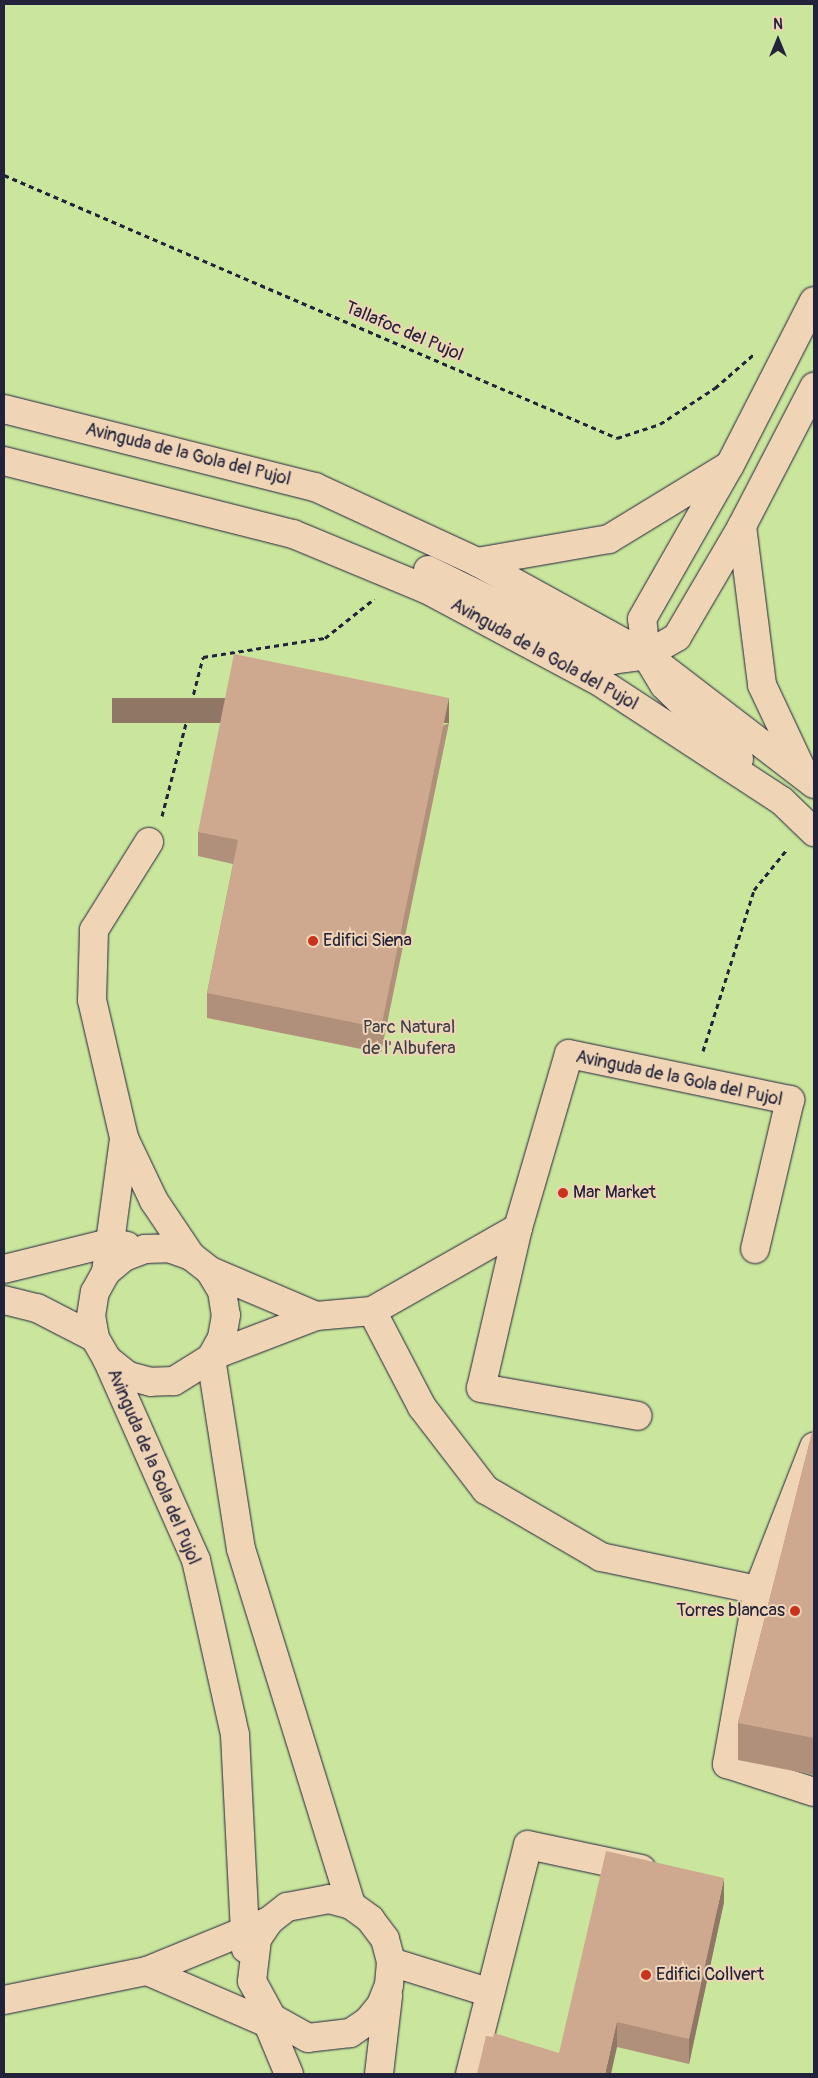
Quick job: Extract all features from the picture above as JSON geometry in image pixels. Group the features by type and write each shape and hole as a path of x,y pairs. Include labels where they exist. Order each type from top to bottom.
{"street":[{"name":"Avinguda de la Gola del Pujol","path":"811,828 664,685 646,655 642,619 730,465 779,367 804,341 814,301"},
{"name":"Avinguda de la Gola del Pujol","path":"293,534 352,538 438,574 612,660 646,655 676,637 742,526 814,387"},
{"name":"Avinguda de la Gola del Pujol","path":"4,409 315,487 477,562 646,655 809,780"},
{"name":"Avinguda de la Gola del Pujol","path":"4,461 293,534 400,579 600,682 782,801"},
{"path":"477,562 609,539 730,465"},
{"name":"Avinguda de la Gola del Pujol","path":"742,526 762,685 809,780"},
{"path":"149,842 94,930 92,1000 124,1138 154,1201 222,1292 226,1315 222,1338 211,1357 241,1550 351,1905"},
{"name":"Avinguda de la Gola del Pujol","path":"638,1416 481,1388 518,1228 569,1054 790,1100 755,1249"},
{"path":"101,1349 92,1308 106,1272 124,1138"},
{"path":"4,1300 37,1308 101,1349 128,1376 151,1382 174,1381 211,1357 316,1316 372,1311 518,1228"},
{"path":"4,1269 109,1243 146,1249 169,1248 316,1316"},
{"path":"106,1272 124,1257 146,1249"},
{"path":"372,1311 422,1407 486,1490 601,1557 758,1590"},
{"name":"Avinguda de la Gola del Pujol","path":"101,1349 196,1560 235,1735 242,1931 255,1991 279,2029 289,2074"},
{"path":"814,1447 758,1590 727,1764 814,1792"},
{"path":"470,2074 488,1992 528,1845 669,1874"},
{"path":"255,1991 255,1946 270,1921 287,1907 308,1900 351,1905 370,1919 385,1939 390,1974 380,2074"},
{"path":"4,2000 148,1971 270,1921"},
{"path":"148,1971 279,2029 322,2038 350,2032 381,2005 390,1974"},
{"path":"390,1974 488,1992"}],"path":[{"name":"Tallafoc del Pujol","path":"4,175 617,438 660,424 716,388 751,352 779,367"},
{"path":"149,842 169,803 203,657 325,638 400,579"},
{"path":"692,1080 754,890 811,828"}],"green space":[{"name":"Parc Natural de l'Albufera","path":"4,4 814,4 814,2074 4,2074"}],"building":[{"name":"Edifici Siena","path":"234,654 449,698 381,1028 207,993 238,840 198,832"},
{"name":"Torres blancas","path":"814,1425 814,1738 738,1723"},
{"name":"Edifici Collvert","path":"606,1851 724,1878 689,2039 617,2022 605,2074 477,2074 486,2036 493,2037 494,2033 559,2053"}],"place":[{"name":"Edifici Siena","path":"313,941"},
{"name":"Mar Market","path":"563,1193"},
{"name":"Torres blancas","path":"795,1611"},
{"name":"Edifici Collvert","path":"646,1975"}]}
